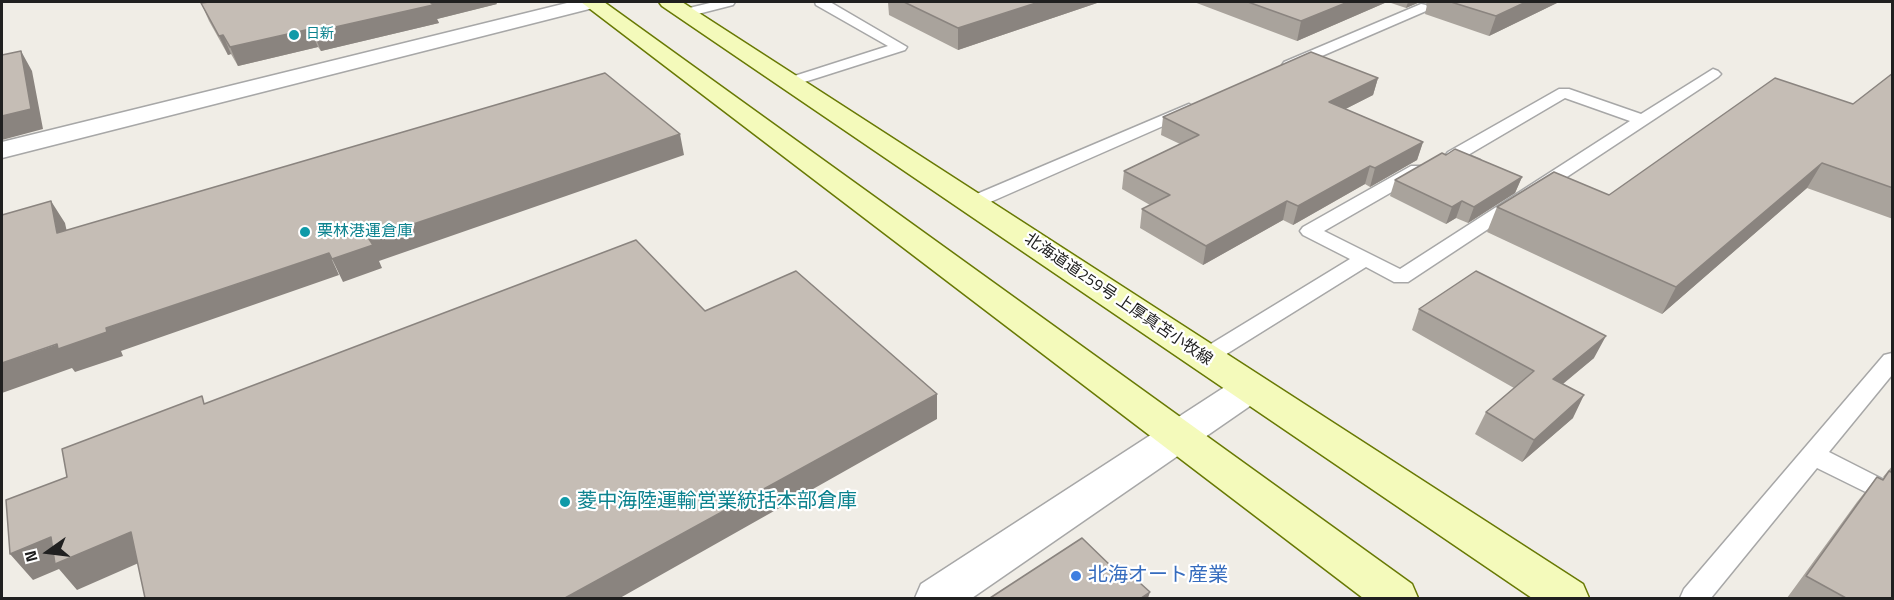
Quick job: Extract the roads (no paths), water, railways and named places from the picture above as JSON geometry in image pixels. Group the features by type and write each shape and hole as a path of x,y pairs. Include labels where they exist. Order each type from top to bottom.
{"main road":[{"path":"592,2 1396,598"},
{"name":"北海道道259号 上厚真苫小牧線","path":"677,7 1568,598"}],"street":[{"path":"2,150 592,2"},
{"path":"937,598 1250,388"}],"lane":[{"path":"677,7 728,2"},
{"path":"790,82 900,47 821,2"},
{"path":"1278,70 1421,8"},
{"path":"1485,169 1447,153 1310,231 1401,278 1713,74"},
{"path":"1455,156 1564,92 1642,120"},
{"path":"972,203 1202,103"},
{"path":"1515,182 1535,190"},
{"path":"1204,358 1365,259"},
{"path":"1694,598 1893,360"},
{"path":"1813,455 1893,495"}],"place":[{"name":"日新","path":"294,35"},
{"name":"栗林港運倉庫","path":"305,232"},
{"name":"菱中海陸運輸営業統括本部倉庫","path":"565,502"},
{"name":"北海オート産業","path":"1076,576"}]}
